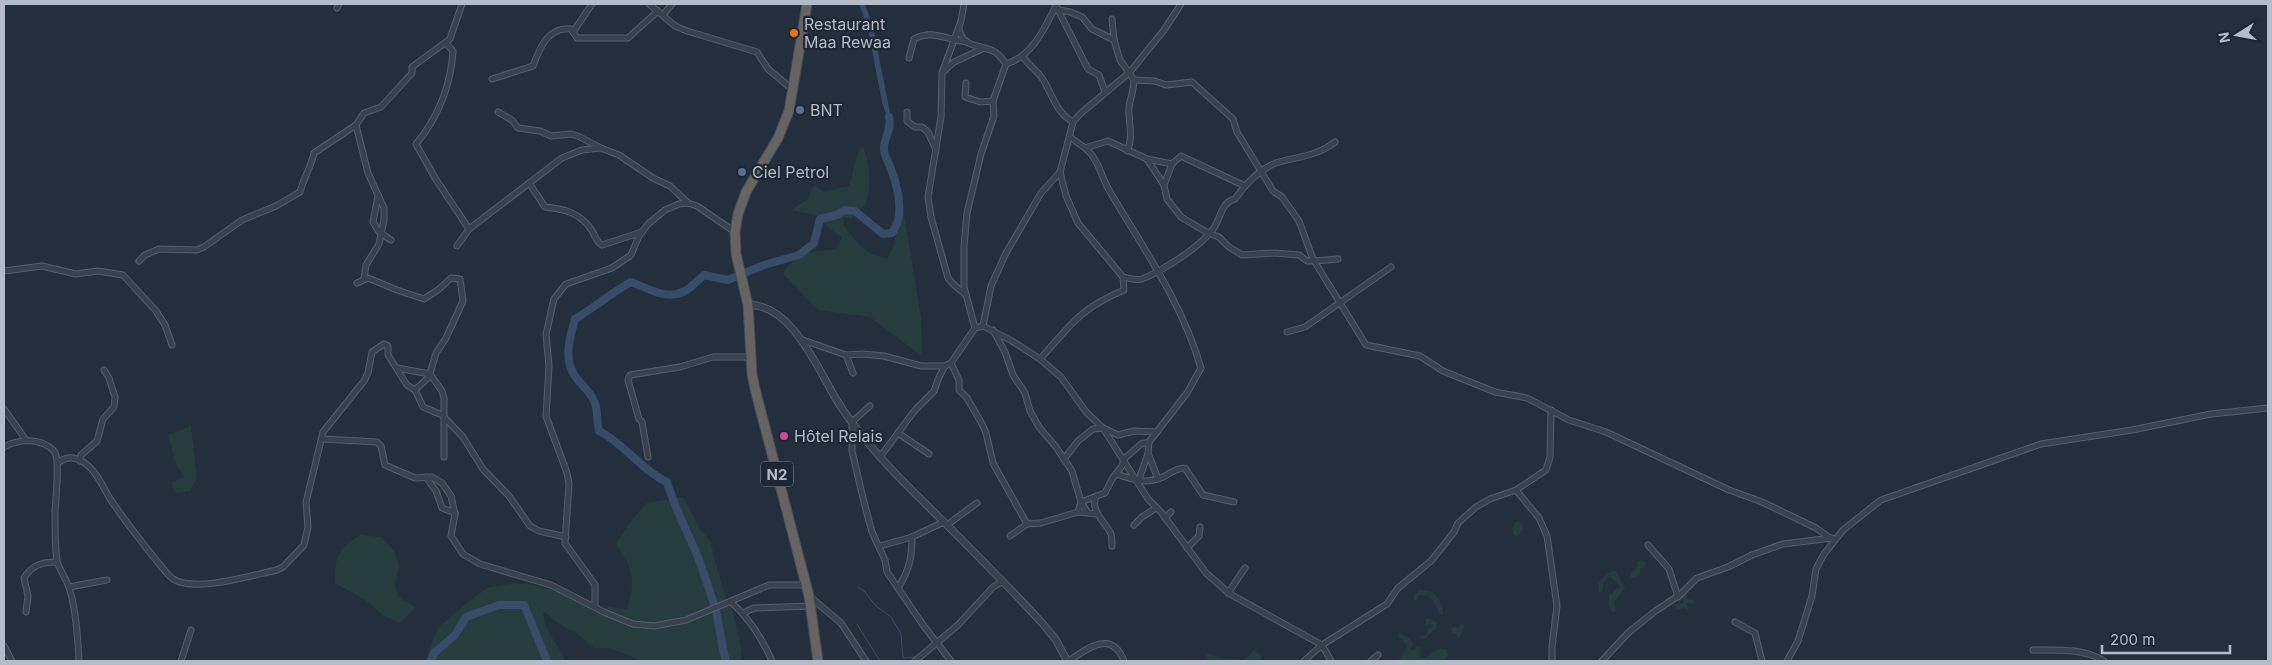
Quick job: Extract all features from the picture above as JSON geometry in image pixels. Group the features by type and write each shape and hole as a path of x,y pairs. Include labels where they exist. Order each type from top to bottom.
{"highway":[{"name":"N2","path":"807,4 784,126 746,192 738,214 735,232 736,254 742,272 748,305 755,389 811,606 818,661"}],"street":[{"path":"138,262 146,254 159,249 180,248 191,250 204,247 242,220 276,206 300,192 305,174 311,168 314,153 356,125 364,113 381,107 412,73 412,67 450,39 462,4"},
{"path":"573,32 592,4"},
{"path":"649,4 687,31 757,52 768,69 792,89"},
{"path":"492,79 533,66 544,42 554,31 562,28 571,29 577,38 628,38 672,4"},
{"path":"964,4 959,28 942,73 942,101 928,197 931,217 948,278 966,294"},
{"path":"983,326 992,286 1006,253 1041,193 1060,172 1073,122 1130,72 1164,30 1181,4"},
{"path":"1057,6 1082,17 1092,29 1114,40"},
{"path":"1057,6 1088,69 1099,75 1106,92"},
{"path":"975,328 964,287 964,246 967,213 981,154 994,116 993,101 1006,64 1023,57 1032,47 1057,6"},
{"path":"1112,19 1114,40 1120,60 1134,80 1129,107 1130,145 1127,151"},
{"path":"959,28 962,38 967,42 994,52 1006,64"},
{"path":"909,58 914,39 922,35 934,34 953,41 967,42"},
{"path":"446,43 453,51 450,80 434,121 416,144 435,178 469,229"},
{"path":"942,73 954,62 982,49"},
{"path":"1023,57 1043,79 1063,117 1073,122"},
{"path":"1134,80 1155,81 1166,85 1192,82 1233,119 1237,132 1273,191 1282,197 1298,221 1314,261 1366,345 1420,356 1443,371 1495,392 1527,398 1569,420 1606,432 1724,488 1762,502 1816,528 1830,538"},
{"path":"966,83 965,97 980,102 993,101"},
{"path":"498,112 512,120 518,128 540,131 551,136 571,134 619,155 653,178 670,186 688,203 712,215 735,232"},
{"path":"907,112 907,121 916,127 922,127 928,132 936,150"},
{"path":"356,125 365,163 384,208 382,234 379,244 366,265 364,279"},
{"path":"1070,137 1090,152 1108,188 1159,270 1196,350 1201,368 1187,393 1149,442 1148,453 1138,482"},
{"path":"1085,148 1108,141 1147,160 1172,164"},
{"path":"1123,277 1140,280 1186,255 1215,226 1219,213 1231,200 1235,199 1245,186 1262,172 1274,164 1314,155 1335,142"},
{"path":"457,246 469,229 562,158 582,150 601,148"},
{"path":"1164,185 1172,164 1182,156 1245,186"},
{"path":"1147,160 1164,185 1167,198 1181,216 1208,233 1219,237 1229,247 1242,255 1274,253 1300,255 1307,261 1338,258"},
{"path":"1040,359 1079,315 1102,299 1124,290 1123,277 1078,223 1066,196 1060,172"},
{"path":"529,183 545,207 574,213 590,228 602,246 642,232"},
{"path":"378,196 372,218 373,222 382,234 391,240"},
{"path":"594,606 595,585 565,543 569,484 567,473 546,416 549,366 546,334 554,300 566,284 612,268 631,256 642,232 665,210 688,203"},
{"path":"1215,226 1219,237"},
{"path":"4,271 42,266 76,274 98,271 123,275 156,310 165,325 172,345"},
{"path":"1287,332 1305,327 1391,267"},
{"path":"357,283 368,278 397,290 424,298 438,290 451,278 460,279 463,301 446,338 436,353 430,374 415,390"},
{"path":"748,305 763,306 784,320 800,339 842,409 880,457 1003,581 1056,640 1068,661 1085,650 1104,643 1112,644 1120,649 1124,661"},
{"path":"800,339 846,355 884,356 921,366 945,366 951,363 975,328 983,326 993,330 1040,359 1061,377 1086,413 1103,428 1148,499 1165,518 1206,573 1228,593 1322,645 1331,661"},
{"path":"993,330 1005,352 1013,375 1025,393 1030,412 1072,471 1081,502 1088,513"},
{"path":"59,462 64,458 72,457 97,475 114,506 164,571 174,580 203,583 224,582 277,570 283,567 304,545 308,527 306,502 323,432 364,381 368,373 372,352 381,345 388,346 388,355 407,385 415,390 423,407 442,415 468,443 483,468 509,496 530,526 544,533 566,537"},
{"path":"846,355 853,373"},
{"path":"648,457 642,422 639,419 628,380 630,375 680,367 713,357 751,357"},
{"path":"951,363 959,380 959,390 967,398 986,433 993,463 1027,524"},
{"path":"880,457 915,410 934,391 945,366"},
{"path":"397,368 430,374 442,391 444,457"},
{"path":"80,461 81,455 97,441 103,419 114,407 115,397 109,378 104,370"},
{"path":"870,406 852,422 852,451 872,532 880,546 888,572 951,661"},
{"path":"1786,661 1798,641 1812,596 1816,569 1824,554 1842,530 1881,500 2041,444 2132,430 2211,414 2268,408"},
{"path":"4,410 26,440"},
{"path":"1304,661 1322,645 1387,604 1398,588 1431,561 1454,532 1460,520 1482,503 1515,492 1548,468 1551,410"},
{"path":"1064,459 1074,444 1093,429 1103,428 1118,434 1134,431 1157,432"},
{"path":"898,433 929,454"},
{"path":"322,439 377,442 381,446 385,465 415,478 432,477 442,483 451,496 455,514 450,533 454,543 463,554 480,564 551,585 633,624 654,626 686,620 769,585 806,585"},
{"path":"4,447 26,440 44,444 55,451 59,462 56,481 55,513 57,562 69,586 78,638 79,661"},
{"path":"1081,502 1108,491 1112,479 1122,466 1124,459 1141,444 1149,442"},
{"path":"1148,453 1158,479"},
{"path":"1116,474 1138,482 1158,479 1179,468 1185,468 1203,495 1234,502"},
{"path":"426,477 431,483 442,508 455,514"},
{"path":"1515,492 1539,518 1548,536 1556,606 1552,661"},
{"path":"1096,496 1094,502 1098,514 1112,535 1112,546"},
{"path":"1078,512 1081,502"},
{"path":"880,546 912,537 945,524 977,503"},
{"path":"1134,525 1142,516 1156,508"},
{"path":"1010,536 1027,524 1041,523 1078,512 1098,514"},
{"path":"1165,518 1171,512"},
{"path":"1187,548 1199,536 1200,527"},
{"path":"898,588 905,578 912,556 912,537"},
{"path":"1602,661 1628,633 1654,612 1678,597 1696,578 1783,544 1838,537"},
{"path":"1648,545 1669,569 1678,597"},
{"path":"26,612 28,596 24,578 30,568 38,564 57,562"},
{"path":"1228,593 1245,568"},
{"path":"69,586 91,581 107,580"},
{"path":"915,661 958,625 993,587 1003,581"},
{"path":"808,596 841,623 866,661"},
{"path":"731,602 743,613 765,645 772,661"},
{"path":"743,613 754,608 811,606"},
{"path":"1735,622 1755,633 1762,661"},
{"path":"182,661 191,630"},
{"path":"4,646 12,661"},
{"path":"2034,650 2061,650 2088,654 2104,661"},
{"path":"1371,661 1378,655"}],"green space":[{"path":"862,146 868,165 868,197 865,204 852,218 844,218 843,225 857,243 867,251 888,258 895,244 895,198 902,201 921,318 922,356 870,317 818,310 783,274 793,261 806,254 837,249 842,237 815,215 791,210 808,199 814,185 825,192 849,186"},
{"path":"191,426 197,478 190,491 176,493 171,483 185,477 177,467 168,435"},
{"path":"683,497 700,529 710,541 723,590 733,612 742,650 740,661 642,661 610,648 594,648 578,634 562,626 543,611 545,626 566,661 425,661 440,626 488,588 502,585 532,585 561,592 601,612 608,607 627,609 632,590 632,576 627,561 616,545 630,522 647,503"},
{"path":"1519,521 1524,528 1517,537 1514,535 1512,528"},
{"path":"360,535 381,537 394,551 399,565 395,585 398,597 416,607 400,623 384,616 367,601 335,583 339,554 346,545"},
{"path":"1641,560 1646,562 1645,567 1640,569 1640,573 1635,578 1631,578 1631,574 1638,565 1637,562"},
{"path":"1612,571 1616,571 1625,588 1614,602 1616,611 1612,612 1609,606 1609,595 1620,587 1610,576 1604,582 1602,593 1599,592 1598,588 1601,579"},
{"path":"1419,590 1432,592 1436,596 1443,609 1443,615 1440,614 1432,599 1427,595 1418,596 1414,600 1414,596"},
{"path":"1689,592 1686,599 1694,600 1695,603 1687,603 1688,610 1683,608 1677,610 1675,604 1683,603 1683,600 1680,601 1679,598"},
{"path":"1429,618 1436,622 1437,628 1424,639 1421,636 1427,635 1428,630 1433,626 1431,624 1425,625 1425,620"},
{"path":"1461,623 1465,627 1457,639 1457,634 1453,634 1451,629 1454,627 1458,628"},
{"path":"1399,633 1409,638 1413,643 1410,649 1412,651 1417,647 1421,648 1420,656 1422,658 1439,649 1447,650 1448,656 1444,661 1397,661 1403,655 1407,646 1398,636"},
{"path":"1254,650 1261,656 1262,661 1208,661 1206,653 1220,658 1245,660"}],"water":[{"path":"859,4 865,4 873,27 893,128 887,126 888,120 882,102 868,29"}],"waterway":[{"path":"726,661 713,601 698,556 676,508 667,482 649,471 617,443 599,431 594,401 571,369 568,355 575,319 631,282 656,292 670,295 683,292 704,275 728,280 764,265 799,255 814,243 820,219 837,215 845,210 855,211 883,234 892,233 898,219 899,202 896,185 884,150 890,125 889,117"},
{"path":"858,587 865,592 875,605 891,617 901,634 903,658 917,657"},
{"path":"431,661 434,653 455,635 466,617 499,605 524,605 547,661"},
{"path":"857,624 880,661"}],"place":[{"name":"Restaurant Maa Rewaa","path":"794,33"},
{"name":"BNT","path":"800,110"},
{"name":"Ciel Petrol","path":"742,172"},
{"name":"Hôtel Relais","path":"784,436"}]}
